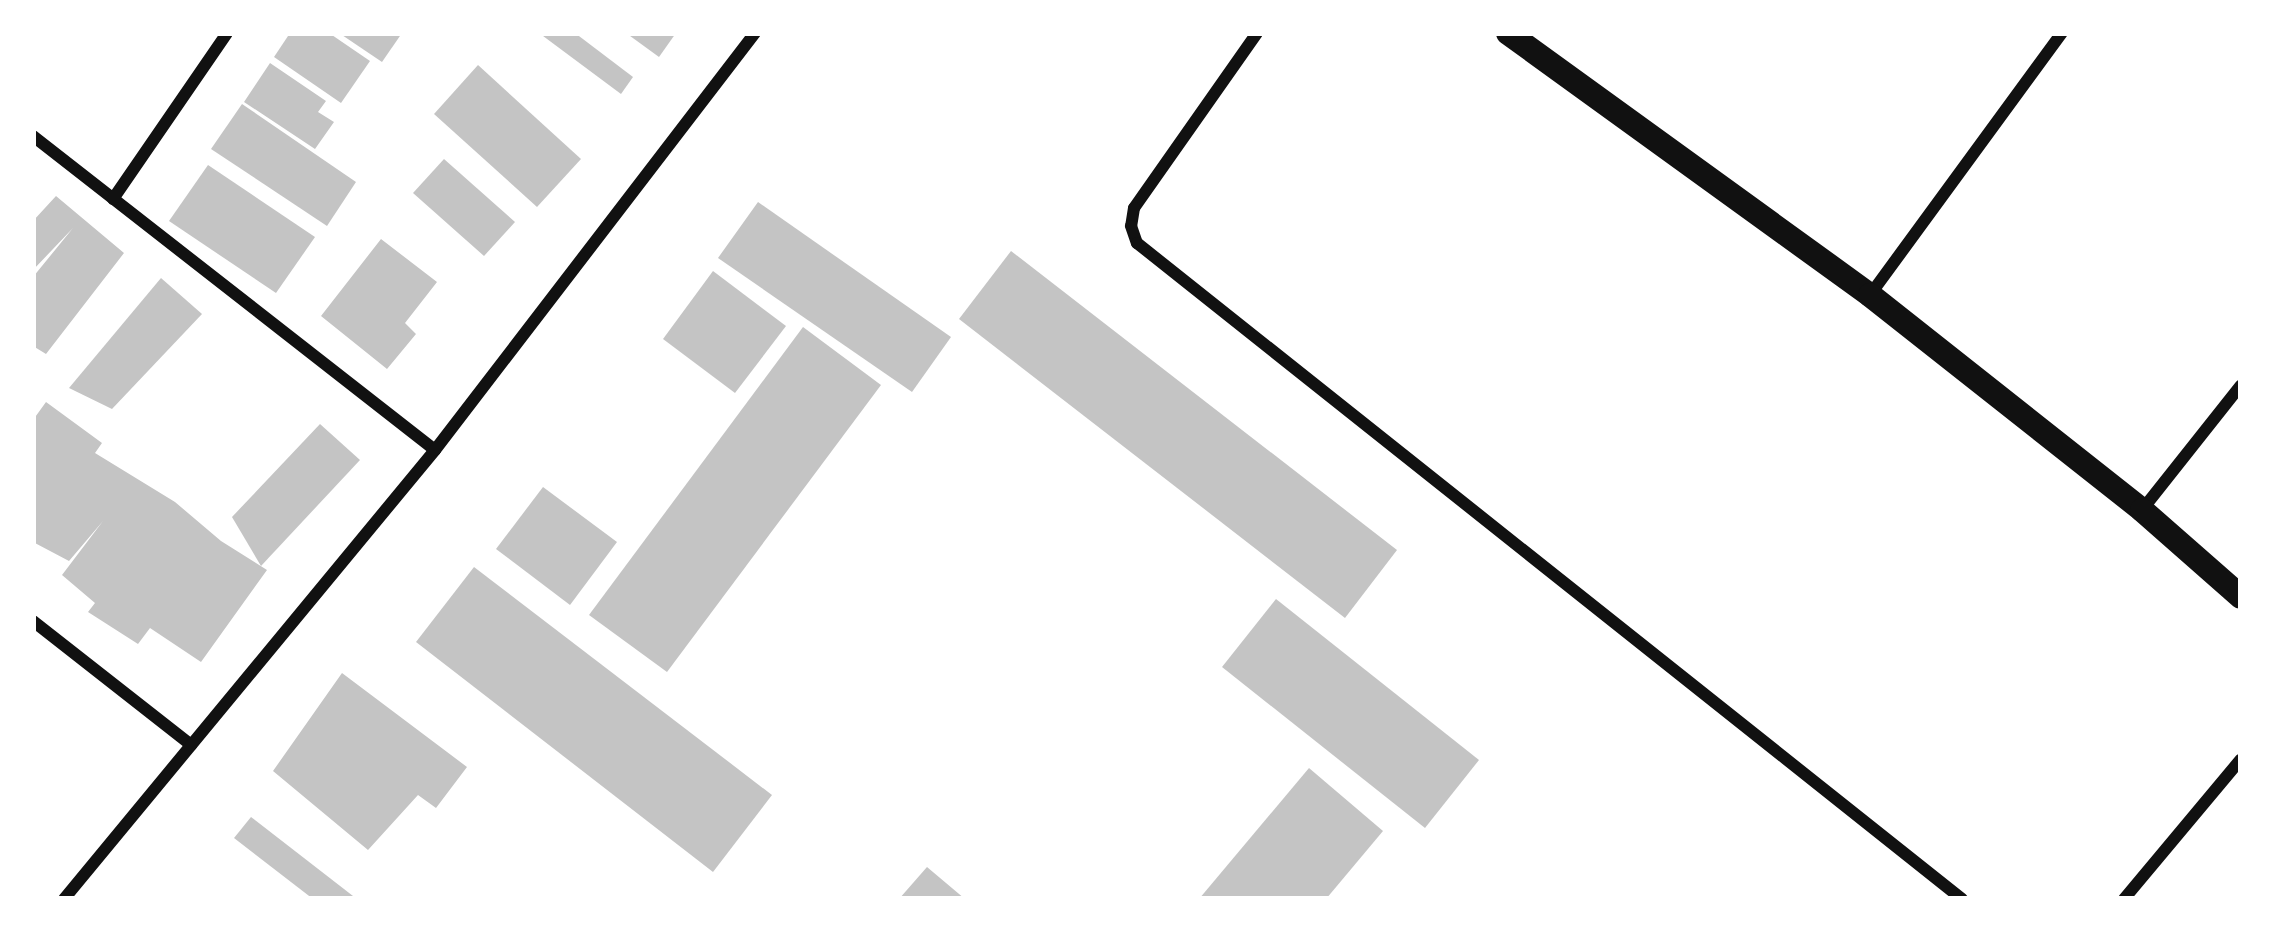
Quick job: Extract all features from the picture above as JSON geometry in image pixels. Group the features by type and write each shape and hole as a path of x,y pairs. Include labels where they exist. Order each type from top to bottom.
{"main road":[{"path":"1508,33 1538,42 1870,295 2142,510 2241,597"}],"street":[{"path":"112,199 226,33"},
{"path":"64,899 435,450 754,33"},
{"path":"1257,33 1134,208 1131,226 1137,242 1962,899"},
{"path":"1870,295 2062,33"},
{"path":"33,136 435,450"},
{"path":"2142,510 2241,385"},
{"path":"33,621 191,745"},
{"path":"2123,899 2241,759"}],"building":[{"path":"290,33 329,33 370,61 341,103 274,57"},
{"path":"339,33 402,33 382,62"},
{"path":"539,33 575,33 633,77 621,94"},
{"path":"626,33 676,33 659,57"},
{"path":"270,63 326,101 318,112 334,122 315,149 244,102"},
{"path":"478,65 581,159 537,207 434,114"},
{"path":"242,104 356,182 327,226 211,149"},
{"path":"444,159 515,222 484,256 413,193"},
{"path":"208,165 315,237 276,293 169,221"},
{"path":"56,196 124,253 46,354 33,346 33,277 73,228 33,270 33,221"},
{"path":"758,202 951,337 912,392 718,258"},
{"path":"381,239 437,282 405,323 416,334 387,369 321,316"},
{"path":"1011,251 1397,550 1345,618 959,319"},
{"path":"713,271 786,326 735,393 663,339"},
{"path":"161,278 202,314 112,409 69,388"},
{"path":"803,327 881,385 667,672 589,615"},
{"path":"46,402 102,443 95,453 175,502 221,541 267,570 201,662 150,628 138,644 88,612 95,603 62,575 103,521 69,561 33,542 33,420"},
{"path":"320,424 360,460 261,566 232,517"},
{"path":"543,487 617,542 570,605 496,549"},
{"path":"474,567 772,795 713,872 416,642"},
{"path":"1276,599 1479,760 1425,828 1222,667"},
{"path":"342,673 467,767 436,808 418,795 368,850 273,771"},
{"path":"1309,768 1383,831 1326,899 1199,899"},
{"path":"251,817 351,899 313,899 234,838"},
{"path":"927,867 965,899 899,899"}]}
